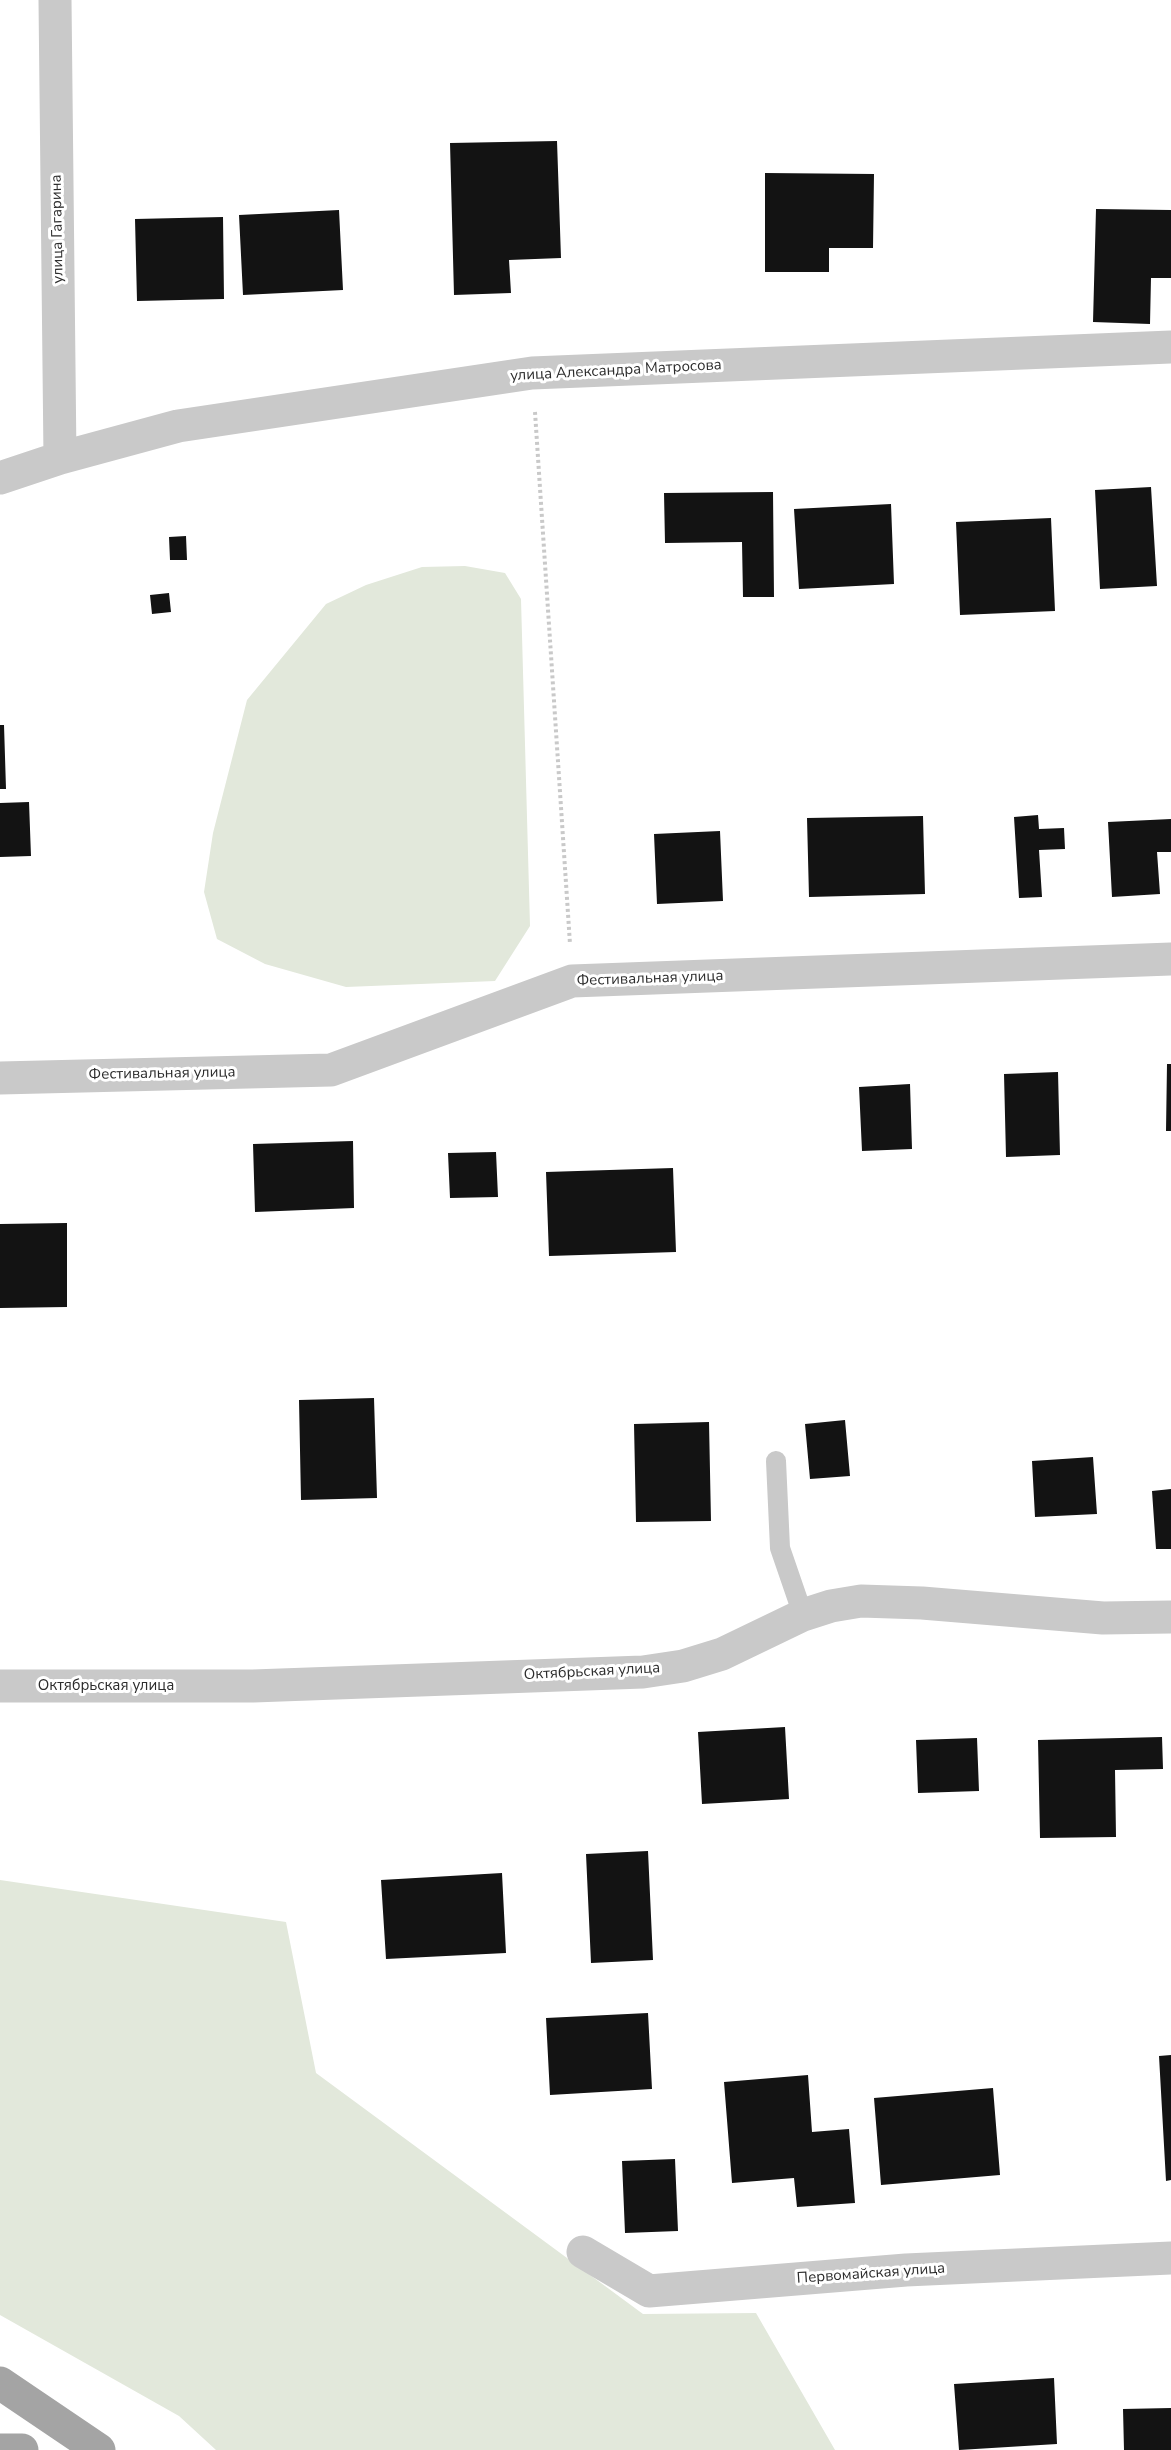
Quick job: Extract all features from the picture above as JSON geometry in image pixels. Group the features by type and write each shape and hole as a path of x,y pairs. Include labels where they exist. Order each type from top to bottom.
{"main road":[{"path":"0,2383 99,2450"},
{"path":"0,2450 22,2450"}],"street":[{"name":"улица Гагарина","path":"55,0 60,458"},
{"name":"улица Александра Матросова","path":"0,478 60,458 178,426 532,373 1171,347"},
{"name":"Фестивальная улица","path":"0,1078 331,1070 572,981 1171,959"},
{"name":"Октябрьская улица","path":"0,1686 253,1686 643,1672 683,1666 722,1654 803,1615 831,1606 861,1601 922,1602 1103,1618 1171,1617"},
{"name":"Первомайская улица","path":"583,2252 650,2290 906,2270 1171,2258"}],"lane":[{"path":"776,1461 780,1548 803,1615"}],"path":[{"path":"532,373 572,981"}],"shaded area":[{"path":"465,566 505,573 521,599 530,926 495,981 346,987 265,964 217,939 204,892 213,833 247,700 326,604 366,585 422,567"},
{"path":"0,1880 286,1922 316,2073 643,2314 756,2313 835,2450 216,2450 179,2416 0,2315"}],"building":[{"path":"557,141 561,258 509,260 511,293 454,295 450,143"},
{"path":"765,173 874,174 873,248 829,248 829,272 765,272"},
{"path":"1096,209 1171,210 1171,278 1151,278 1150,324 1093,322"},
{"path":"339,210 343,290 243,295 239,215"},
{"path":"223,217 224,299 137,301 135,219"},
{"path":"1151,487 1157,586 1100,589 1095,490"},
{"path":"773,492 774,597 743,597 742,542 665,543 664,493"},
{"path":"891,504 894,584 799,589 794,509"},
{"path":"1051,518 1055,611 960,615 956,522"},
{"path":"186,536 187,560 170,560 169,537"},
{"path":"169,593 171,612 152,614 150,595"},
{"path":"0,725 4,725 6,789 0,789"},
{"path":"29,802 31,856 0,857 0,803"},
{"path":"1038,815 1039,829 1064,828 1065,849 1039,850 1042,897 1019,898 1014,817"},
{"path":"923,816 925,894 809,897 807,818"},
{"path":"1171,819 1171,852 1157,852 1160,894 1112,897 1108,822"},
{"path":"720,831 723,901 657,904 654,834"},
{"path":"1167,1064 1171,1064 1171,1131 1166,1131"},
{"path":"1058,1072 1060,1155 1006,1157 1004,1074"},
{"path":"910,1084 912,1149 862,1151 859,1087"},
{"path":"353,1141 354,1208 255,1212 253,1144"},
{"path":"496,1152 498,1197 450,1198 448,1153"},
{"path":"673,1168 676,1252 549,1256 546,1172"},
{"path":"67,1223 67,1307 0,1308 0,1224"},
{"path":"374,1398 377,1498 301,1500 299,1400"},
{"path":"845,1420 850,1476 810,1479 805,1424"},
{"path":"709,1422 711,1521 636,1522 634,1424"},
{"path":"1093,1457 1097,1514 1035,1517 1032,1461"},
{"path":"1171,1489 1171,1549 1156,1549 1152,1491"},
{"path":"785,1727 789,1799 702,1804 698,1732"},
{"path":"1162,1737 1163,1769 1115,1770 1116,1837 1040,1838 1038,1740"},
{"path":"977,1738 979,1791 918,1793 916,1740"},
{"path":"648,1851 653,1960 591,1963 586,1854"},
{"path":"502,1873 506,1953 386,1959 381,1880"},
{"path":"648,2013 652,2089 550,2095 546,2018"},
{"path":"1171,2055 1171,2180 1166,2181 1159,2056"},
{"path":"808,2075 812,2132 849,2129 855,2203 797,2207 794,2178 732,2183 724,2082"},
{"path":"993,2088 1000,2175 881,2185 874,2098"},
{"path":"675,2159 678,2231 625,2233 622,2161"},
{"path":"1054,2378 1057,2444 959,2450 954,2384"},
{"path":"1171,2408 1171,2450 1124,2450 1123,2409"}]}
